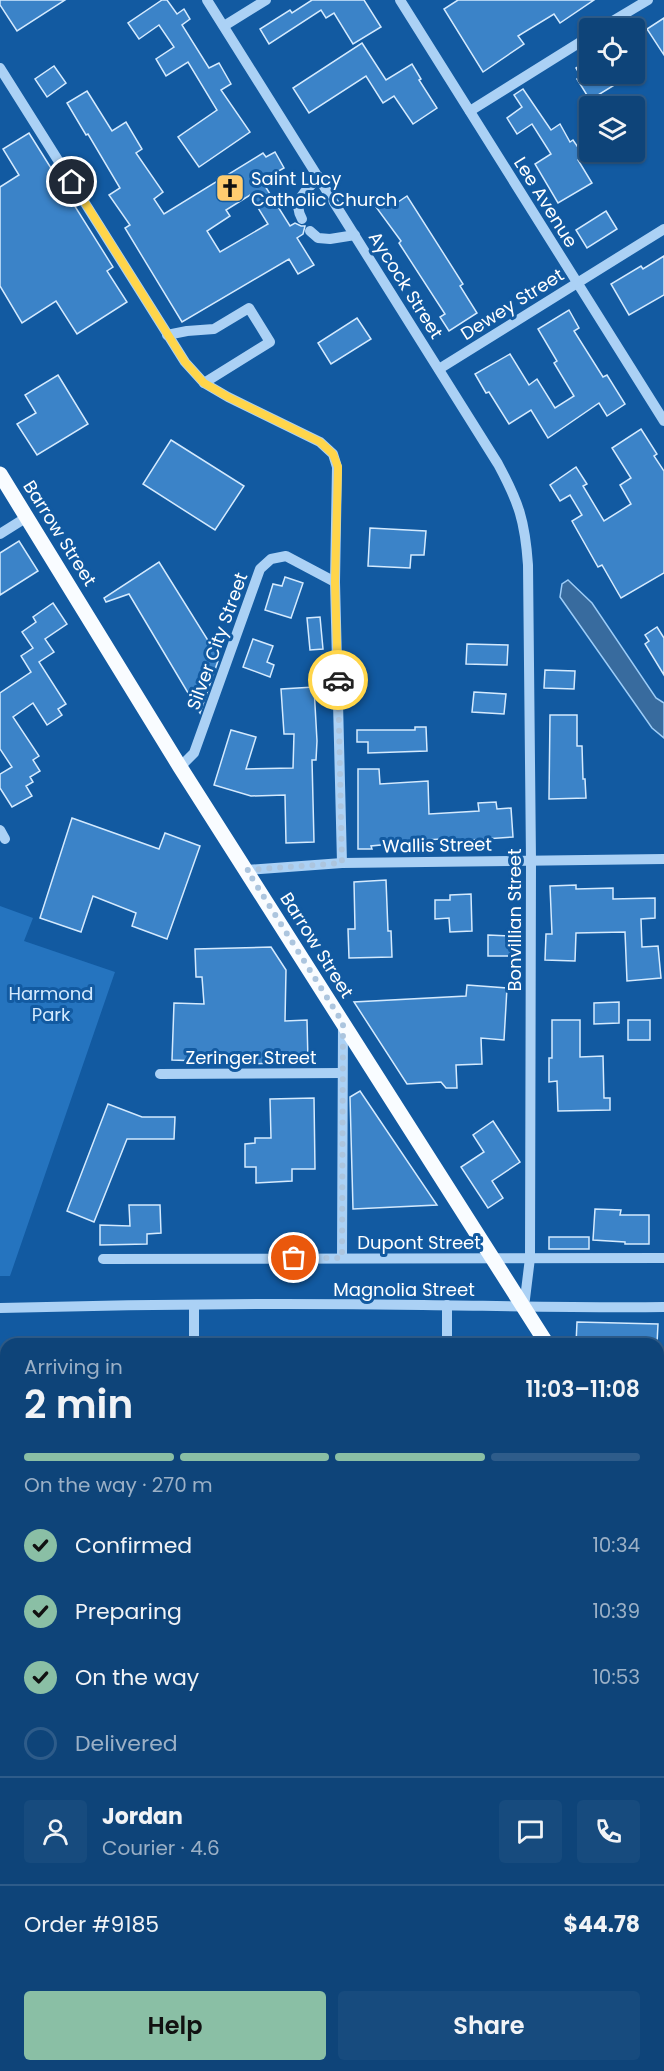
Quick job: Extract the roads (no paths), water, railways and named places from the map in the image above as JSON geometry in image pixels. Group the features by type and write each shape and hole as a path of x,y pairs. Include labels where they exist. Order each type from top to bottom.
{"main road":[{"name":"Barrow Street","path":"0,474 180,766 543,1338"}],"street":[{"name":"Aycock Street","path":"207,0 440,369 512,490 526,532"},
{"path":"224,26 266,0"},
{"name":"Lee Avenue","path":"400,0 664,421"},
{"path":"618,18 648,0"},
{"path":"470,111 579,43"},
{"path":"0,68 185,362 204,383 320,442 333,454 338,467 335,582 342,863"},
{"path":"302,219 297,211 298,202 319,177"},
{"name":"Dewey Street","path":"440,369 664,229"},
{"path":"310,231 318,238 330,239 355,235"},
{"path":"167,335 214,329 249,308 270,342 204,383"},
{"path":"0,534 27,517"},
{"name":"Bonvillian Street","path":"524,1307 530,1258 531,861 526,532"},
{"name":"Silver City Street","path":"180,766 194,753 260,569 271,559 286,556 335,582"},
{"name":"Wallis Street","path":"247,870 342,863 664,859"},
{"path":"342,1258 343,1023"},
{"name":"Zeringer Street","path":"160,1074 342,1073"},
{"name":"Dupont Street","path":"103,1259 664,1258"},
{"path":"194,1305 194,1338"},
{"name":"Magnolia Street","path":"0,1308 194,1305 664,1307"},
{"path":"447,1305 447,1338"}],"place":[{"name":"Saint Lucy Catholic Church","path":"230,188"}],"park label":[{"name":"Harmond Park","path":"51,1003"}]}
